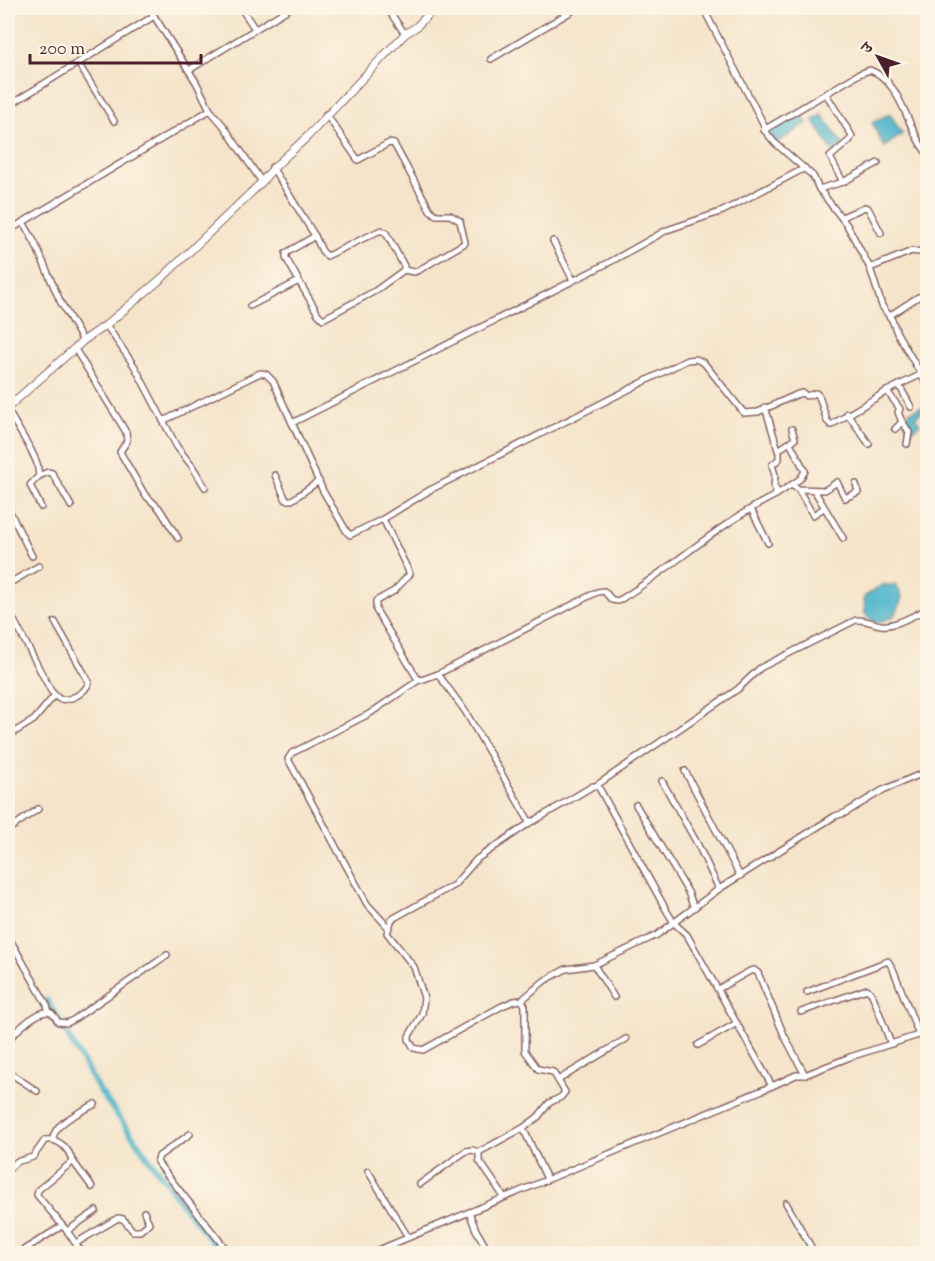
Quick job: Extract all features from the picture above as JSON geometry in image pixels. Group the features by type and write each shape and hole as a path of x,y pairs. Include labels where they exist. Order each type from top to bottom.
{"street":[{"path":"149,8 189,70 210,110 262,182"},
{"path":"241,8 255,29"},
{"path":"387,8 405,34"},
{"path":"39,476 31,450 8,409 83,341 161,279 262,182 272,167 307,136 405,34 416,27 435,8"},
{"path":"491,59 577,8"},
{"path":"703,8 764,125 764,130 813,176 819,189 842,217 870,268 882,306 927,386"},
{"path":"189,70 285,9"},
{"path":"8,106 154,16"},
{"path":"78,63 114,121"},
{"path":"764,130 865,71 874,72 896,92 927,154"},
{"path":"826,94 852,136 830,157 843,182"},
{"path":"8,231 210,110"},
{"path":"315,236 286,253 286,258 323,319 375,291 404,270 414,272 419,270 465,243 460,221 450,215 433,214 394,144 389,143 358,160 326,114"},
{"path":"819,189 843,182 878,163"},
{"path":"272,167 327,256 376,231 383,230 404,266 404,270"},
{"path":"292,423 667,231 723,212 805,168"},
{"path":"842,217 865,207 868,208 881,233"},
{"path":"23,222 60,301 83,341"},
{"path":"553,241 573,280"},
{"path":"870,268 927,247"},
{"path":"250,306 299,281"},
{"path":"889,316 918,297 924,297 927,303"},
{"path":"106,325 135,367 177,447 205,487"},
{"path":"75,349 126,432 127,441 120,452 145,495 159,508 178,538"},
{"path":"163,421 260,373 266,374 270,377 319,482 348,534 353,535 430,490 687,360 696,359 704,363 744,413 758,412 798,394 803,393 806,396 816,393 828,424 834,424 847,413 922,374"},
{"path":"899,385 911,407"},
{"path":"887,391 900,409 898,412 909,432 907,444"},
{"path":"765,407 778,450 779,459 772,465 776,495"},
{"path":"847,413 869,444"},
{"path":"895,429 902,420"},
{"path":"778,450 795,439 792,429"},
{"path":"388,927 367,904 288,759 292,753 369,714 419,680 438,674 597,592 604,591 612,600 618,601 751,508 800,479 805,471 790,443"},
{"path":"41,507 30,485 39,476 48,472 52,473 71,506"},
{"path":"275,475 286,500 292,500 319,482"},
{"path":"791,485 798,489 825,490 837,482 845,498 858,492 856,484"},
{"path":"798,489 813,515 824,508"},
{"path":"814,490 843,538"},
{"path":"8,508 32,556"},
{"path":"751,508 768,543"},
{"path":"383,519 410,574 394,591 376,601 376,610 419,680"},
{"path":"8,584 39,566"},
{"path":"8,609 54,696 68,700 86,689 89,682 55,622"},
{"path":"927,620 925,610 901,621 885,625 856,620 765,665 733,693 597,784 531,822 477,859 454,885 392,919 388,927 389,937 414,967 424,998 422,1014 409,1040 414,1048 423,1050 502,1006 522,1000 544,981 566,969 594,965 649,940 718,889 835,816 883,790 927,771"},
{"path":"438,674 465,711 527,819 531,822"},
{"path":"8,736 34,720 54,696"},
{"path":"685,771 740,876"},
{"path":"662,781 698,846 718,889"},
{"path":"597,784 674,923 687,935 772,1086"},
{"path":"636,805 688,892 694,908"},
{"path":"8,830 38,809"},
{"path":"8,936 49,1012 61,1022 73,1020 168,955"},
{"path":"807,992 888,962 920,1035"},
{"path":"594,965 614,997"},
{"path":"718,989 750,971 754,970 758,973 763,980 784,1035 805,1075"},
{"path":"801,1012 867,989 872,994 891,1044"},
{"path":"420,1184 466,1151 479,1152 523,1128 538,1118 549,1103 564,1095 565,1092 551,1071 538,1069 525,1051 525,1006 522,1000"},
{"path":"8,1040 28,1021 49,1012"},
{"path":"698,1045 736,1023"},
{"path":"369,1254 796,1075 805,1075 850,1057 927,1032"},
{"path":"558,1080 626,1039"},
{"path":"8,1072 37,1091"},
{"path":"53,1139 54,1132 59,1126 95,1104"},
{"path":"523,1128 547,1179"},
{"path":"189,1134 159,1156 157,1162 230,1254"},
{"path":"8,1170 16,1162 33,1157 43,1142 53,1139 60,1142 92,1187"},
{"path":"479,1152 479,1160 504,1197"},
{"path":"72,1160 37,1192 38,1198 67,1231 83,1254"},
{"path":"368,1171 408,1237"},
{"path":"786,1203 815,1254"},
{"path":"67,1231 96,1211"},
{"path":"76,1243 118,1218 123,1219 133,1231 140,1231 149,1223 144,1212"},
{"path":"469,1212 490,1254"},
{"path":"17,1254 62,1226"}],"water":[{"path":"799,111 807,123 777,143 767,130"},
{"path":"890,114 902,134 884,147 872,122"},
{"path":"822,115 843,144 833,152 813,120"},
{"path":"921,407 924,410 915,417 920,424 910,432 903,419 910,412"},
{"path":"882,585 896,585 902,596 894,616 875,623 865,614 864,597"}],"waterway":[{"path":"47,1000 99,1090 183,1205 222,1254"}]}
